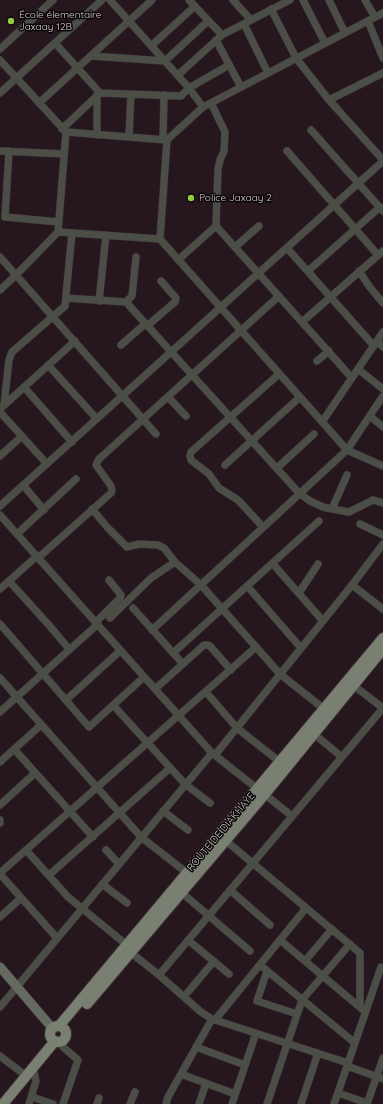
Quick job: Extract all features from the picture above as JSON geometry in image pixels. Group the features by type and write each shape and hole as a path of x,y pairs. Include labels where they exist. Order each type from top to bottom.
{"main road":[{"name":"ROUTE DE DIAKHAYE","path":"128,948 181,892 225,840 280,762 383,638"},
{"name":"ROUTE DE DIAKHAYE","path":"3,1104 34,1068 58,1034 187,873 314,734 383,649"},
{"name":"ROUTE DE DIAKHAYE","path":"0,1097 21,1072 58,1034"}],"street":[{"path":"0,49 53,0"},
{"path":"0,92 102,0"},
{"path":"110,0 165,60 203,107"},
{"path":"39,103 152,0"},
{"path":"189,0 208,21 219,37 229,65 241,87"},
{"path":"233,0 251,20"},
{"path":"178,75 219,37 271,9 277,3 290,0"},
{"path":"303,0 325,43"},
{"path":"329,0 345,33"},
{"path":"366,0 383,58"},
{"path":"151,46 195,6"},
{"path":"0,506 383,161 329,100 296,58 271,9"},
{"path":"64,131 165,139 203,107 383,13"},
{"path":"91,56 165,60 208,21"},
{"path":"244,24 268,73"},
{"path":"55,43 99,94 97,134"},
{"path":"0,60 64,131 64,154 58,232 0,290"},
{"path":"64,131 99,94 181,96 189,88 229,65"},
{"path":"329,100 383,73"},
{"path":"129,137 131,94"},
{"path":"164,95 165,139 160,239 347,450 383,466"},
{"path":"211,103 225,132 224,151 218,169 216,226 352,378"},
{"path":"308,272 355,229 381,209 311,130"},
{"path":"0,151 64,154"},
{"path":"9,151 5,217 59,222"},
{"path":"287,151 355,229 381,253 302,322"},
{"path":"178,260 216,226"},
{"path":"235,247 258,226"},
{"path":"58,232 160,239"},
{"path":"2,407 9,360 12,352 65,306 72,233"},
{"path":"99,301 106,236"},
{"path":"286,248 375,344 383,347"},
{"path":"0,257 156,434"},
{"path":"126,302 132,296 136,257"},
{"path":"359,271 383,303"},
{"path":"121,345 176,302 176,298 161,281"},
{"path":"0,588 111,493 111,486 97,467 97,462 279,296"},
{"path":"66,298 126,302 299,493 323,507 349,512 373,500 378,500 383,503"},
{"path":"322,422 383,332"},
{"path":"2,407 75,342"},
{"path":"317,361 329,352"},
{"path":"48,365 97,419"},
{"path":"358,369 383,388"},
{"path":"263,527 238,500 219,488 206,470 191,460 190,456 191,452 279,374"},
{"path":"24,387 72,442"},
{"path":"152,630 347,450 383,396"},
{"path":"168,397 186,416"},
{"path":"225,466 300,397"},
{"path":"0,412 47,464"},
{"path":"370,416 383,427"},
{"path":"277,468 314,434"},
{"path":"0,456 22,436"},
{"path":"332,509 347,475"},
{"path":"17,534 76,478"},
{"path":"23,485 44,510"},
{"path":"92,509 127,547 139,544 158,545 164,548 175,562 200,585 280,674 324,709"},
{"path":"0,515 213,754 292,816"},
{"path":"174,653 319,521"},
{"path":"360,524 383,535"},
{"path":"0,1007 185,784 237,728 352,585 383,544"},
{"path":"110,618 151,578 175,562"},
{"path":"273,564 323,621"},
{"path":"299,593 318,564"},
{"path":"0,712 97,623 120,598 121,595 109,580"},
{"path":"9,581 69,649"},
{"path":"352,585 383,610"},
{"path":"248,587 301,648"},
{"path":"133,608 183,664"},
{"path":"0,624 89,727 144,677"},
{"path":"155,689 204,645 208,644 231,670"},
{"path":"57,938 0,874 256,647"},
{"path":"66,700 120,651"},
{"path":"0,678 141,837 187,873"},
{"path":"159,975 383,708 353,685"},
{"path":"206,692 237,728 280,762"},
{"path":"113,705 185,784 210,803"},
{"path":"0,762 41,725"},
{"path":"314,734 342,756"},
{"path":"14,750 93,837"},
{"path":"49,875 170,768"},
{"path":"0,805 35,773"},
{"path":"164,811 188,830"},
{"path":"225,840 360,952 363,1009"},
{"path":"26,850 68,897 201,1012 214,1020 318,1053 380,1078"},
{"path":"106,850 119,864"},
{"path":"102,884 127,904"},
{"path":"230,890 270,925"},
{"path":"181,892 250,950"},
{"path":"0,917 21,898"},
{"path":"166,1104 168,1097 196,1047 214,1020 260,966 306,908"},
{"path":"305,961 332,929"},
{"path":"188,940 229,974"},
{"path":"280,940 363,1009"},
{"path":"267,1104 302,1000 350,944"},
{"path":"188,992 214,961"},
{"path":"0,966 58,1034 63,1047 78,1060 64,1104"},
{"path":"260,966 355,1043"},
{"path":"334,1104 355,1043 363,1009 381,967"},
{"path":"267,971 257,1001 297,1014"},
{"path":"232,1104 256,1033"},
{"path":"196,1047 245,1064"},
{"path":"300,1104 318,1053"},
{"path":"0,1056 21,1072"},
{"path":"338,1093 367,1104 380,1078 383,1058"},
{"path":"34,1068 36,1081 31,1100 53,1104"},
{"path":"181,1074 235,1094"},
{"path":"199,1104 206,1083"},
{"path":"130,1104 135,1092"}],"place":[{"name":"École élementaire Jaxaay 12B","path":"11,21"},
{"name":"Police Jaxaay 2","path":"191,198"}]}
